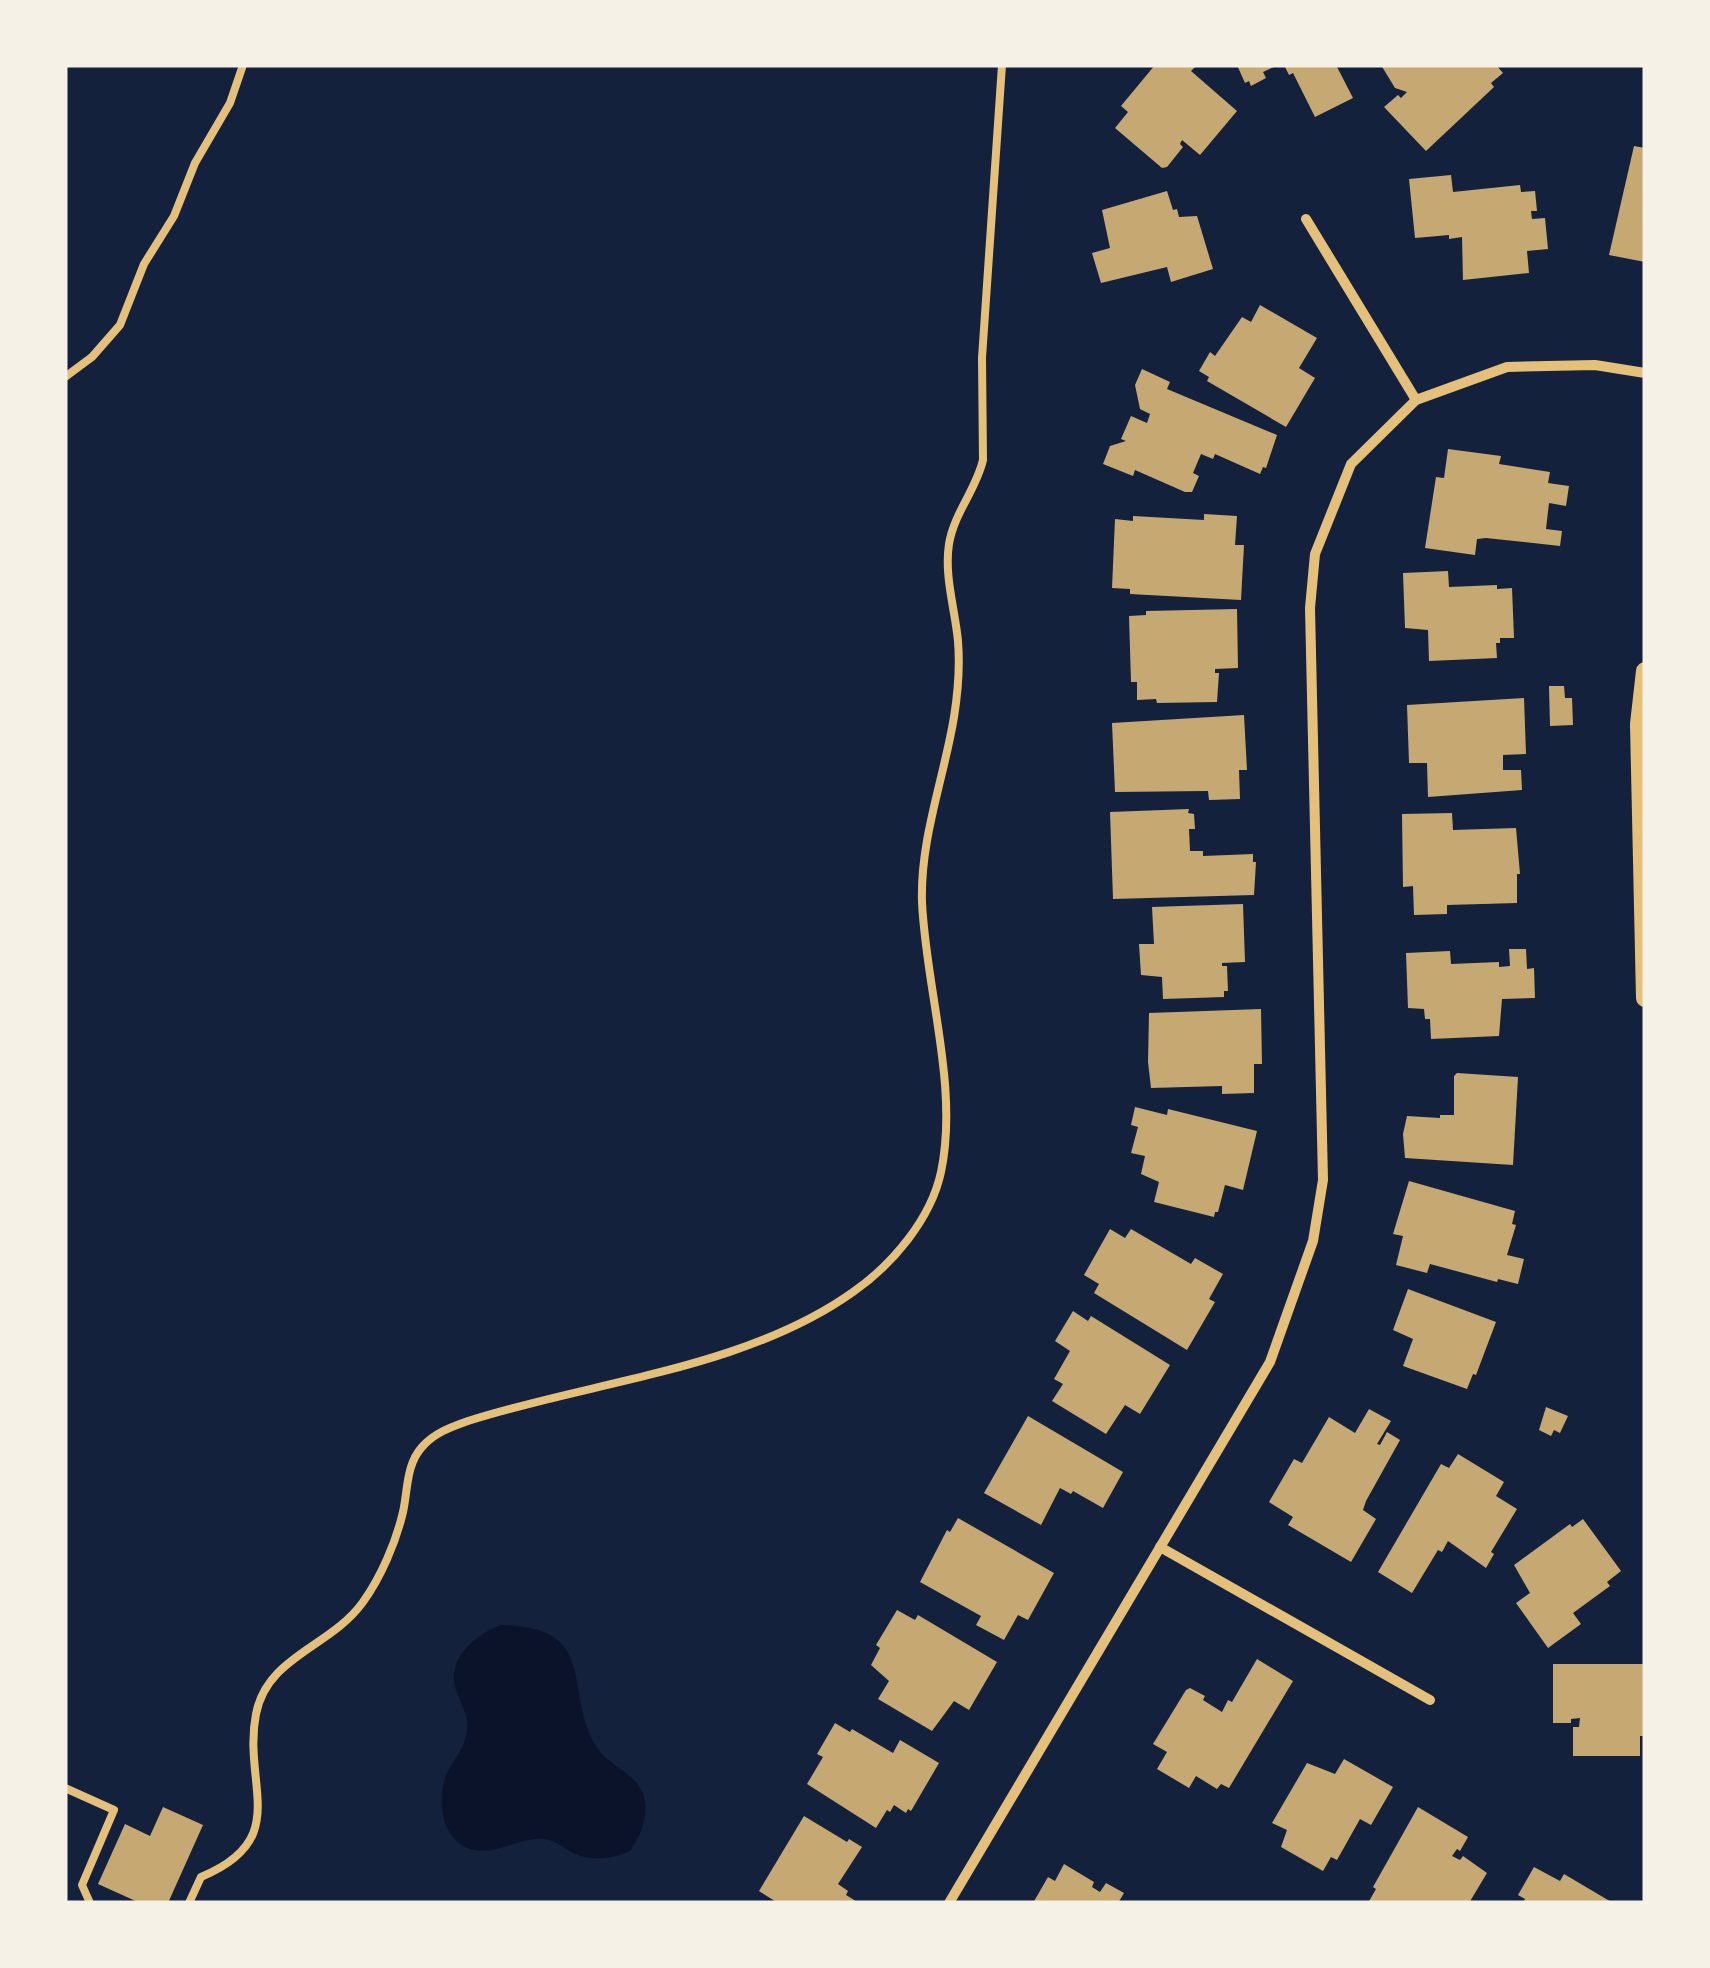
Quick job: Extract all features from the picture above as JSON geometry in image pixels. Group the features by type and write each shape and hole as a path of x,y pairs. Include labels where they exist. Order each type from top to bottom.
{"street":[{"path":"1306,219 1416,400"},
{"path":"948,1903 1270,1362 1313,1241 1323,1180 1310,608 1316,554 1352,464 1416,400 1507,368 1596,365 1645,373"},
{"path":"1645,671 1639,724 1645,998"},
{"path":"1160,1547 1430,1700"}],"lane":[{"path":"65,377 92,357 120,325 144,264 174,216 196,163 230,103 243,65"},
{"path":"190,1903 200,1877 219,1869 246,1848 256,1829 260,1804 252,1736 264,1688 278,1669 344,1625 364,1601 395,1538 410,1467 422,1447 440,1432 468,1421 702,1358 798,1324 854,1292 877,1273 898,1251 931,1202 940,1176 947,1116 926,953 923,868 959,676 949,544 983,460 982,358 1002,65"},
{"path":"65,1788 114,1810 82,1885 90,1903"}],"water":[{"path":"501,1625 532,1628 552,1636 565,1648 573,1663 585,1721 594,1743 634,1780 644,1797 643,1825 630,1851 608,1857 585,1857 544,1839 494,1850 473,1850 459,1843 445,1824 443,1786 467,1729 454,1681 455,1670 472,1642"}],"building":[{"path":"1155,65 1197,65 1191,71 1237,111 1200,155 1182,140 1183,147 1162,168 1115,128 1128,112 1121,106"},
{"path":"1237,65 1278,65 1263,72 1266,78 1251,86 1249,81 1245,83"},
{"path":"1284,65 1336,65 1353,98 1315,117 1293,73 1289,75"},
{"path":"1381,65 1496,65 1503,73 1491,83 1494,87 1426,151 1384,107 1407,92 1395,88"},
{"path":"1634,146 1645,148 1645,262 1609,255"},
{"path":"1451,175 1453,192 1520,185 1521,192 1535,191 1537,211 1531,211 1532,219 1545,218 1548,249 1527,251 1529,273 1463,280 1462,237 1415,238 1409,179"},
{"path":"1167,191 1179,217 1197,216 1213,269 1171,282 1167,267 1101,283 1092,253 1110,248 1102,210"},
{"path":"1260,305 1317,338 1299,368 1315,378 1286,427 1207,381 1209,377 1199,371 1210,352 1215,356 1242,317 1251,322"},
{"path":"1142,369 1170,382 1167,389 1277,435 1266,468 1260,474 1215,454 1213,459 1201,454 1193,473 1199,476 1192,492 1185,492 1135,470 1133,476 1103,464 1110,446 1126,441 1121,439 1131,416 1147,423 1150,414 1140,409 1135,385"},
{"path":"1448,449 1501,456 1499,464 1550,472 1548,483 1569,486 1566,506 1549,503 1546,529 1562,531 1560,546 1486,538 1477,539 1475,555 1425,548 1436,477 1444,478"},
{"path":"1204,514 1237,516 1235,545 1244,545 1241,600 1130,594 1130,589 1112,588 1115,519 1133,521 1133,516 1204,520"},
{"path":"1448,571 1449,587 1512,588 1514,638 1500,638 1500,643 1496,643 1497,658 1429,661 1428,630 1405,628 1403,573"},
{"path":"1237,609 1238,668 1215,669 1219,673 1217,702 1137,700 1137,682 1131,682 1129,616 1146,615 1146,611"},
{"path":"1549,686 1564,686 1565,698 1572,698 1573,725 1550,726"},
{"path":"1524,698 1526,754 1503,755 1503,770 1521,770 1522,790 1428,797 1427,763 1409,763 1407,705"},
{"path":"1244,715 1247,770 1239,770 1240,799 1209,800 1208,791 1115,792 1112,723"},
{"path":"1189,809 1188,813 1194,814 1195,829 1189,829 1190,851 1203,851 1203,856 1253,854 1254,895 1113,899 1110,812"},
{"path":"1452,813 1453,830 1516,828 1520,874 1517,903 1447,905 1447,914 1414,915 1413,886 1403,887 1402,814"},
{"path":"1243,904 1245,962 1222,963 1227,966 1228,991 1224,991 1224,997 1163,999 1162,977 1141,975 1139,944 1154,944 1152,907"},
{"path":"1509,949 1526,949 1527,969 1534,968 1535,998 1502,999 1499,1036 1431,1039 1430,1019 1425,1019 1424,1009 1408,1008 1406,953 1450,951 1451,964 1499,962 1499,967 1510,966"},
{"path":"1261,1009 1262,1064 1254,1064 1254,1093 1222,1094 1222,1086 1151,1088 1149,1013"},
{"path":"1457,1073 1518,1077 1513,1165 1405,1158 1403,1134 1407,1116 1454,1115"},
{"path":"1135,1107 1167,1115 1168,1109 1257,1131 1243,1190 1225,1185 1214,1217 1154,1202 1159,1182 1141,1174 1145,1156 1131,1153 1138,1127 1131,1125"},
{"path":"1409,1181 1515,1211 1512,1224 1516,1225 1507,1255 1524,1259 1518,1284 1430,1264 1427,1273 1396,1265 1403,1236 1393,1234"},
{"path":"1110,1229 1125,1238 1131,1229 1191,1264 1195,1258 1223,1274 1209,1299 1215,1302 1187,1350 1094,1293 1099,1284 1084,1275"},
{"path":"1408,1289 1496,1322 1467,1389 1403,1366 1413,1339 1393,1330"},
{"path":"1073,1311 1088,1321 1091,1316 1170,1365 1140,1414 1125,1405 1106,1434 1052,1401 1063,1384 1054,1379 1070,1351 1055,1341"},
{"path":"1546,1407 1568,1416 1560,1433 1554,1430 1551,1436 1539,1430"},
{"path":"1369,1409 1391,1421 1377,1444 1387,1432 1400,1440 1366,1501 1363,1510 1376,1519 1351,1562 1288,1525 1293,1517 1269,1502 1294,1459 1302,1463 1329,1417 1355,1433"},
{"path":"1028,1416 1123,1472 1103,1508 1060,1488 1041,1525 984,1493"},
{"path":"1458,1454 1504,1482 1496,1496 1517,1509 1491,1552 1494,1554 1486,1568 1448,1541 1442,1552 1438,1550 1412,1593 1378,1572 1441,1464 1449,1468"},
{"path":"958,1518 1054,1573 1028,1620 1018,1615 1004,1640 976,1625 981,1616 920,1582 947,1530 950,1532"},
{"path":"1583,1519 1621,1571 1607,1582 1610,1586 1573,1613 1581,1624 1548,1648 1516,1603 1530,1593 1514,1565 1570,1524 1572,1527"},
{"path":"897,1610 915,1620 918,1615 997,1662 969,1710 954,1701 932,1731 878,1699 889,1681 871,1665 880,1648 876,1645"},
{"path":"1257,1659 1293,1681 1229,1788 1221,1784 1217,1789 1196,1776 1189,1788 1157,1769 1167,1752 1153,1744 1186,1690 1190,1688 1205,1696 1203,1700 1222,1712"},
{"path":"1553,1664 1645,1664 1645,1736 1640,1736 1640,1756 1573,1756 1573,1727 1579,1727 1580,1718 1571,1719 1571,1723 1553,1723"},
{"path":"835,1723 893,1753 900,1740 939,1763 911,1811 906,1813 894,1805 876,1828 807,1784 823,1757 817,1754"},
{"path":"1344,1759 1393,1787 1371,1825 1360,1819 1337,1860 1331,1857 1323,1871 1281,1847 1287,1830 1272,1823 1307,1763 1335,1774"},
{"path":"163,1807 203,1825 168,1903 140,1903 98,1884 125,1824 150,1836"},
{"path":"1418,1807 1468,1837 1452,1856 1460,1860 1463,1856 1487,1873 1469,1903 1368,1903"},
{"path":"804,1816 862,1847 838,1884 859,1903 778,1903 759,1891"},
{"path":"1064,1864 1094,1882 1092,1887 1100,1892 1106,1883 1124,1893 1118,1903 1033,1903 1048,1877 1055,1881"},
{"path":"1534,1867 1560,1881 1564,1874 1613,1903 1523,1903 1525,1899 1518,1895"}]}
